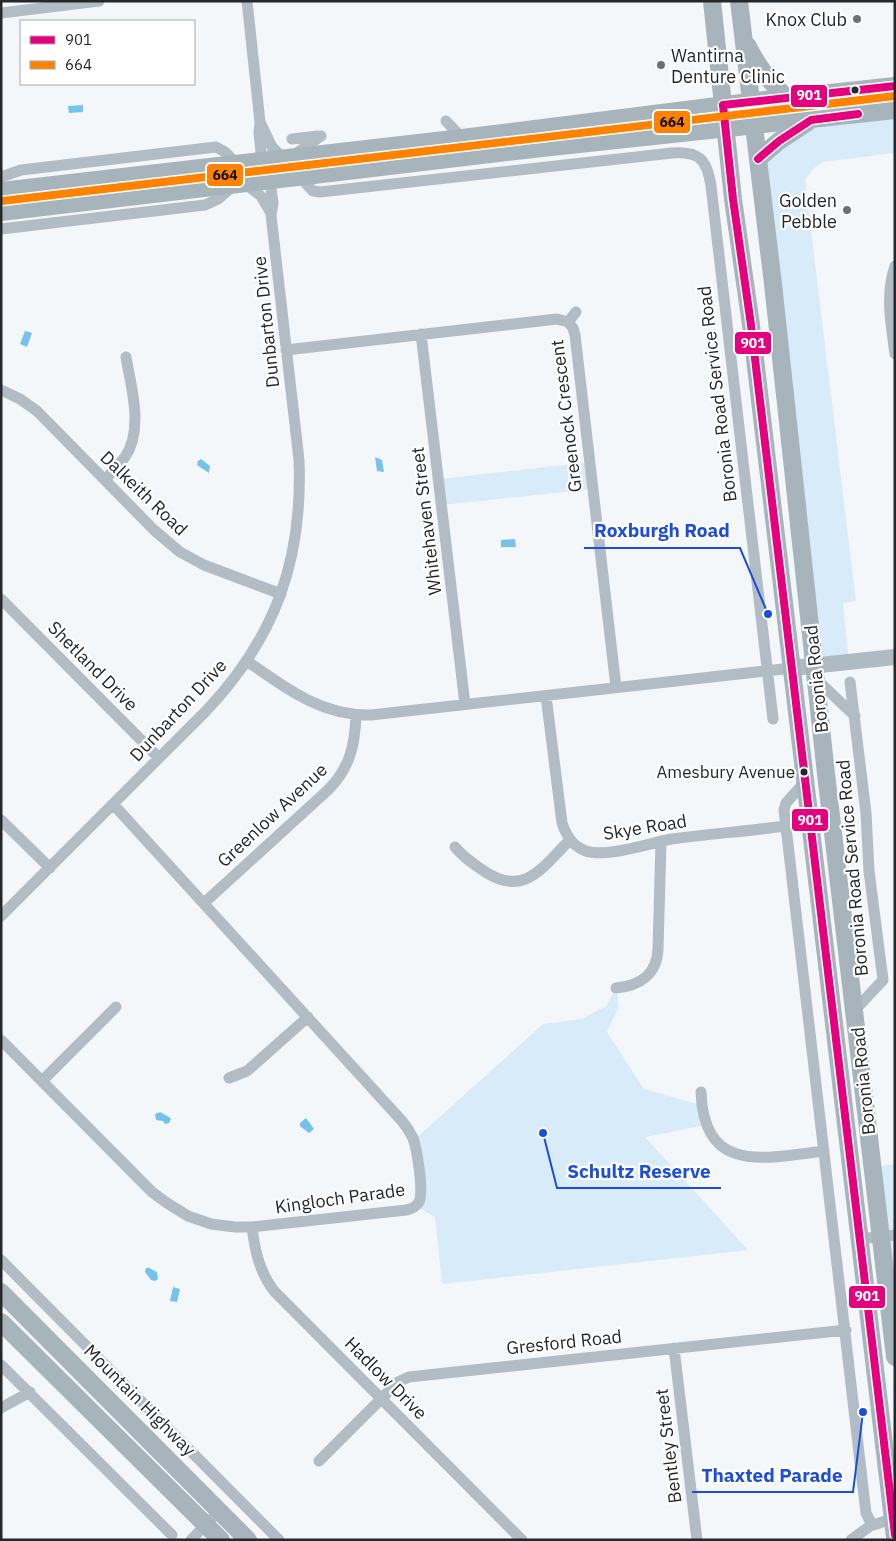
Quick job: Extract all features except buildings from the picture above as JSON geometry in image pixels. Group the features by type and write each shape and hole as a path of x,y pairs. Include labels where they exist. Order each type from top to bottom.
{"main road":[{"name":"Boronia Road","path":"712,1 733,200 751,325 895,1537"},
{"name":"Boronia Road","path":"739,1 854,1011 888,1236 895,1357"},
{"path":"744,38 756,63 769,82 787,98"},
{"path":"1,191 462,138 751,101 895,86"},
{"path":"1,212 542,148 895,110"},
{"path":"758,159 779,141 811,120"},
{"name":"Mountain Highway","path":"1,1292 248,1540"},
{"path":"1,1322 221,1540"}],"street":[{"path":"247,1 260,122 272,147 287,158 321,136 292,139"},
{"path":"1,13 94,2"},
{"path":"446,121 462,138"},
{"name":"Dunbarton Drive","path":"260,122 259,133 262,161 270,181 273,203 271,214"},
{"path":"300,177 314,191 320,192 656,155 678,134"},
{"path":"1,177 22,170 216,147 225,152 237,164"},
{"name":"Boronia Road Service Road","path":"656,155 684,152 699,157 707,167 710,181 773,719"},
{"path":"1,228 202,206 213,202 240,184"},
{"name":"Dunbarton Drive","path":"1,916 218,698 247,661 263,635 281,594 292,559 300,501 297,440 271,214 261,196 240,184"},
{"path":"895,266 889,302 895,354"},
{"name":"Greenock Crescent","path":"568,322 576,312"},
{"name":"Greenock Crescent","path":"286,350 557,318 568,322 573,328 575,335 616,687"},
{"name":"Whitehaven Street","path":"421,334 465,704"},
{"path":"105,480 125,457 133,436 135,416 126,357"},
{"name":"Dalkeith Road","path":"1,390 20,398 37,411 160,536 185,556 281,594"},
{"name":"Shetland Drive","path":"1,599 160,758"},
{"path":"247,661 291,691 313,703 333,711 356,715 546,696 767,670 792,668 815,672 895,657"},
{"path":"815,672 855,716"},
{"name":"Boronia Road Service Road","path":"850,682 866,813 869,871 883,980 854,1011"},
{"path":"455,847 467,861 494,877 504,881 516,882 531,877 538,872 570,840 565,832 560,814 546,696"},
{"name":"Greenlow Avenue","path":"204,903 328,790 340,776 350,756 356,715"},
{"path":"805,782 785,805 786,826 866,1513 872,1525"},
{"name":"Kingloch Parade","path":"1,1040 152,1192 188,1216 211,1224 252,1227 406,1210 416,1206 421,1195 416,1151 410,1132 396,1114 113,804"},
{"path":"1,820 50,868"},
{"name":"Skye Road","path":"570,840 586,851 599,852 786,826"},
{"path":"616,988 634,984 650,974 656,964 661,842"},
{"path":"42,1080 116,1007"},
{"path":"229,1078 247,1071 308,1017"},
{"path":"701,1092 702,1112 709,1131 718,1144 732,1153 755,1158 824,1151"},
{"name":"Hadlow Drive","path":"252,1227 259,1265 274,1291 522,1540"},
{"path":"859,1239 888,1236"},
{"name":"Mountain Highway","path":"1,1260 280,1540"},
{"name":"Gresford Road","path":"319,1461 398,1382 409,1377 846,1330"},
{"name":"Bentley Street","path":"674,1348 697,1540"},
{"path":"1,1365 172,1535"},
{"path":"1,1408 30,1392"},
{"path":"190,1540 219,1511"},
{"path":"851,1540 872,1525 894,1518"}],"shaded area":[{"path":"895,110 895,153 823,162 813,169 805,180 856,601 843,603 849,663 814,667 758,159 811,120"},
{"path":"590,462 593,489 442,505 439,479"},
{"path":"616,988 619,1007 607,1032 644,1089 701,1105 706,1125 645,1137 748,1250 442,1284 435,1217 416,1206 414,1140 543,1024 582,1019 606,1006"},
{"path":"895,1164 895,1357 872,1167"}],"water":[{"path":"83,105 83,112 69,113 68,106"},
{"path":"25,331 32,333 27,347 20,344"},
{"path":"375,457 382,460 384,472 377,471"},
{"path":"201,459 210,466 209,473 197,465"},
{"path":"515,539 516,547 501,547 501,540"},
{"path":"160,1112 171,1119 169,1123 165,1124 163,1121 156,1120 155,1114"},
{"path":"306,1118 314,1129 309,1133 300,1126 300,1123"},
{"path":"146,1268 157,1272 158,1279 155,1281 151,1280 145,1272"},
{"path":"173,1287 180,1289 177,1302 170,1301"}],"transit line":[{"name":"901","path":"723,105 895,86"},
{"name":"664","path":"2,201 895,96"},
{"name":"901","path":"723,105 733,199 751,325 895,1535"},
{"name":"901","path":"758,159 779,141 811,120 858,114"}],"place":[{"name":"Knox Club","path":"857,19"},
{"name":"Wantirna Denture Clinic","path":"661,65"},
{"name":"Golden Pebble","path":"847,210"},
{"name":"Roxburgh Road","path":"768,614"},
{"name":"Amesbury Avenue","path":"804,772"},
{"name":"Schultz Reserve","path":"543,1133"},
{"name":"Thaxted Parade","path":"863,1412"}]}
